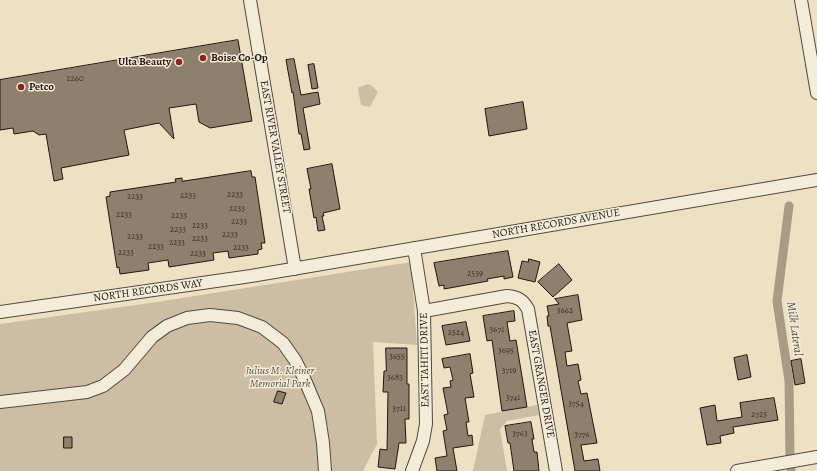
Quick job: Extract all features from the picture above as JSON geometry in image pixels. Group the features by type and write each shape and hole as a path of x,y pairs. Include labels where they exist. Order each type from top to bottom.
{"street":[{"name":"EAST RIVER VALLEY STREET","path":"250,0 295,269"},
{"path":"801,0 817,93"},
{"name":"NORTH RECORDS AVENUE","path":"295,269 817,180"},
{"name":"EAST TAHITI DRIVE","path":"412,471 423,441 426,424 424,311 414,248"},
{"name":"NORTH RECORDS WAY","path":"0,312 295,269"},
{"name":"EAST GRANGER DRIVE","path":"424,311 508,296 520,299 528,309 556,471"},
{"path":"0,402 87,392 103,386 124,370 152,336 167,326 187,318 210,315 238,318 262,327 283,343 295,360 318,411 324,443 325,471"},
{"path":"737,471 817,457"}],"green space":[{"path":"368,84 378,92 370,107 361,105 358,89 359,87"},
{"name":"Julius M. Kleiner Memorial Park","path":"411,262 417,345 373,342 377,444 363,471 0,471 0,324 150,303"},
{"path":"537,405 539,415 507,421 500,429 507,471 473,471 485,415"}],"building":[{"path":"238,40 252,121 210,128 199,122 196,104 169,108 174,139 159,123 124,130 129,155 61,168 63,179 54,181 46,134 39,135 33,131 14,134 13,128 0,130 0,80"},
{"path":"294,59 301,95 318,92 320,104 303,108 310,149 304,150 301,134 299,134 293,92 292,93 286,60"},
{"path":"314,64 318,88 312,89 308,65"},
{"path":"523,102 527,129 489,136 485,109"},
{"path":"332,164 340,209 323,213 324,216 322,216 325,230 318,231 316,217 314,218 307,169"},
{"path":"251,171 252,177 255,177 265,243 261,243 262,249 258,250 258,254 229,258 228,251 213,253 214,260 169,267 168,260 148,263 149,270 120,274 119,267 117,268 106,197 110,196 110,192 176,182 175,179 182,178 182,181"},
{"path":"508,251 513,277 504,279 504,276 487,279 488,281 444,289 444,285 439,286 434,263"},
{"path":"529,259 540,262 535,282 518,278 522,261 528,262"},
{"path":"559,264 572,280 553,297 538,282"},
{"path":"578,295 582,320 567,323 572,351 565,352 567,366 578,364 581,380 578,381 581,394 587,393 597,443 581,445 584,461 598,459 600,471 575,471 550,326 548,326 547,316 549,316 547,306 559,304 555,299"},
{"path":"514,311 515,321 507,322 510,341 516,340 527,407 502,411 492,340 487,341 483,316"},
{"path":"466,322 470,341 446,345 442,326"},
{"path":"386,348 407,348 409,419 405,419 406,443 399,443 395,469 378,467 380,449 387,450 388,392 383,392 384,371 386,371"},
{"path":"470,354 473,373 470,374 474,397 465,398 469,422 466,422 468,436 472,435 473,445 453,448 457,471 437,471 435,458 447,456 443,431 447,430 444,415 448,414 443,388 451,387 450,381 453,380 450,367 444,368 442,359"},
{"path":"747,355 751,377 738,380 734,358"},
{"path":"801,359 805,383 795,385 791,361"},
{"path":"278,391 286,393 282,404 274,402"},
{"path":"774,398 778,420 733,427 734,433 720,436 721,443 707,445 700,408 715,405 717,421 742,417 740,403"},
{"path":"531,422 534,439 532,439 534,452 537,452 539,471 514,471 510,443 508,443 505,426"},
{"path":"64,437 72,437 72,448 64,448"}],"waterway":[{"name":"Milk Lateral","path":"789,206 777,301 789,381 790,456"}],"place":[{"name":"Boise Co-Op","path":"203,58"},
{"name":"Ulta Beauty","path":"179,62"},
{"name":"Petco","path":"21,87"}]}
